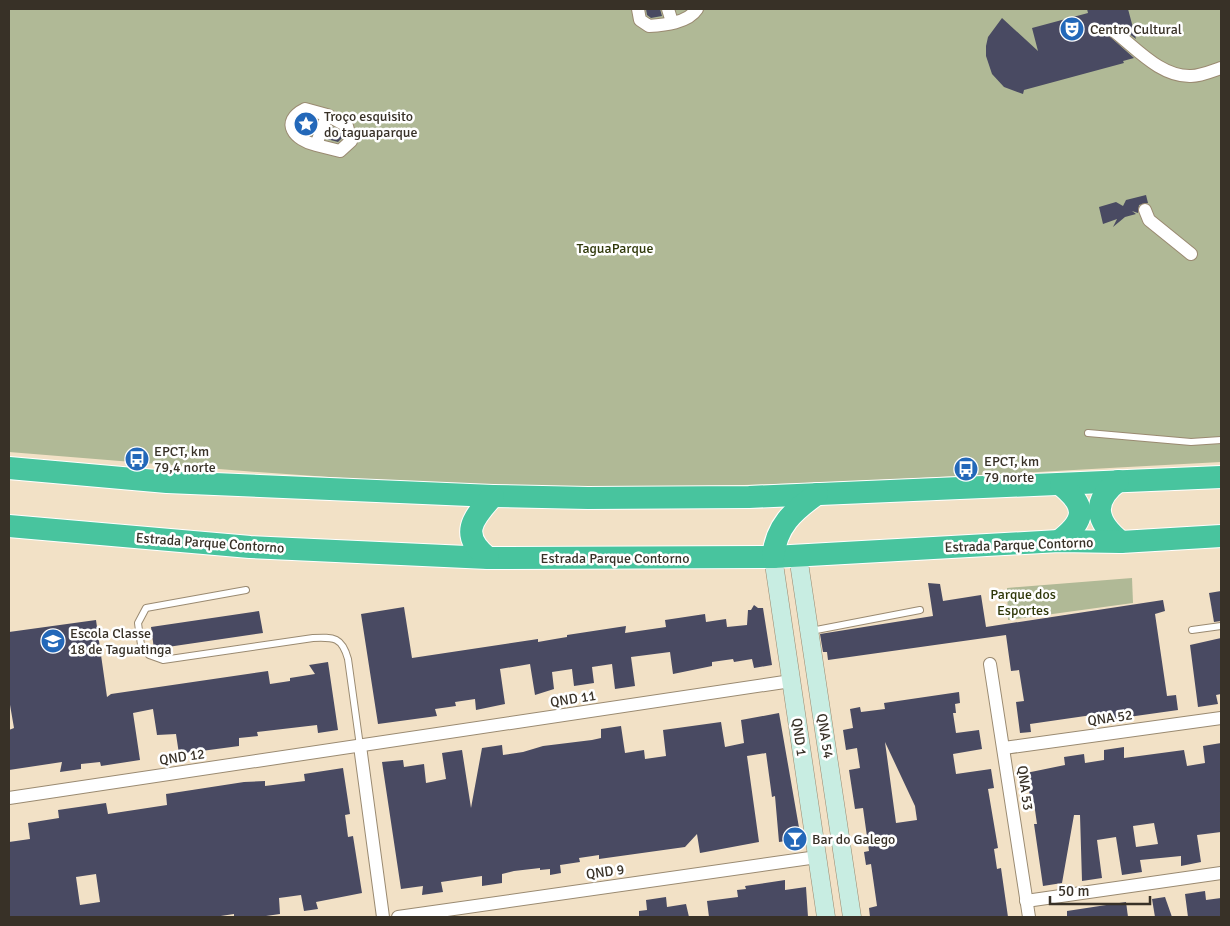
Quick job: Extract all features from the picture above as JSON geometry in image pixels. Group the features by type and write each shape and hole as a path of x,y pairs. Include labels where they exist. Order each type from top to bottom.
{"highway":[{"path":"9,468 168,482 493,496 740,497 1221,477"},
{"path":"1118,482 1103,494 1100,507 1107,530 1121,542"},
{"path":"1059,542 1076,527 1080,518 1077,500 1061,485"},
{"path":"773,557 776,538 785,522 794,511 817,494"},
{"path":"488,558 474,546 471,532 475,518 493,496"},
{"name":"Estrada Parque Contorno","path":"9,526 250,547 488,558 773,557 1059,542 1121,542 1221,536"}],"main road":[{"name":"QNA 54","path":"798,556 852,917"},
{"name":"QND 1","path":"773,557 826,917"},
{"path":"784,630 790,624 809,629"}],"street":[{"path":"638,9 640,20 649,26 685,19 697,9"},
{"path":"668,9 672,22"},
{"path":"1115,32 1162,69 1172,74 1194,76 1221,68"},
{"path":"305,109 327,115 347,126 351,141 340,150 316,146 295,135 292,128 291,120 297,113 305,109"},
{"path":"316,146 327,115"},
{"path":"1145,210 1149,220 1191,254"},
{"name":"QNA 53","path":"990,664 1029,917"},
{"name":"QND 11","path":"360,746 791,681"},
{"name":"QNA 52","path":"1004,748 1221,718"},
{"path":"360,746 383,917"},
{"name":"QND 12","path":"9,798 360,746"},
{"name":"QND 9","path":"398,917 817,857"},
{"path":"1026,901 1221,873"}],"lane":[{"path":"1088,433 1191,442 1221,440"},
{"path":"246,590 146,608 138,623 141,645 149,655 163,660 313,638 338,640 344,645 348,658 360,746"},
{"path":"809,629 920,610"},
{"path":"1192,630 1221,626"}],"green space":[{"name":"TaguaParque","path":"9,9 1221,9 1221,462 821,482 661,487 581,487 509,486 366,479 9,452"},
{"name":"Parque dos Esportes","path":"1132,578 1133,603 1008,620 1007,588"}],"building":[{"path":"646,9 660,9 662,16 651,18 647,15"},
{"name":"Centro Cultural","path":"1087,9 1128,9 1136,39 1116,24 1108,27 1107,34 1134,58 1123,61 1124,63 1024,90 1023,94 1004,87 992,74 986,56 986,46 988,37 1002,18 1038,51 1032,28 1088,13"},
{"path":"306,118 316,121 310,134 300,125"},
{"path":"332,127 340,131 342,138 338,142 327,139"},
{"path":"1146,195 1148,203 1139,205 1138,213 1132,211 1136,214 1125,217 1113,227 1117,219 1103,224 1099,207 1116,202 1123,206 1126,200"},
{"path":"928,583 940,584 943,601 981,595 986,627 1163,600 1165,611 1155,614 1167,696 1176,695 1178,710 1100,721 1099,714 1030,724 1031,732 1020,733 1016,702 1024,701 1019,670 1011,671 1006,635 828,660 827,652 823,652 820,634 933,616"},
{"path":"1221,591 1221,621 1214,622 1209,593"},
{"path":"754,605 758,608 763,608 772,665 754,668 752,659 734,662 733,659 712,662 712,666 673,674 670,652 631,657 635,686 615,689 612,664 592,667 594,683 574,686 572,669 552,672 554,689 535,695 530,664 500,669 505,704 476,710 475,699 455,702 456,706 435,709 437,716 378,724 361,614 404,607 412,658 538,639 538,642 567,637 567,635 626,626 625,633 666,627 665,620 705,614 706,622 726,619 727,627 747,625 748,610 751,610"},
{"path":"259,611 263,633 154,649 151,627"},
{"path":"96,620 107,697 111,694 268,671 270,684 290,681 290,678 315,674 309,665 328,662 338,730 318,733 317,725 257,732 258,736 239,738 239,746 179,754 176,734 157,735 153,709 133,713 140,760 101,766 100,762 81,764 81,769 60,772 62,762 9,770 9,730 14,728 9,699 9,632"},
{"path":"1221,638 1221,694 1216,695 1218,704 1198,707 1190,645"},
{"path":"959,692 960,703 955,704 956,713 953,713 956,733 979,730 982,749 953,754 956,774 991,769 994,788 988,789 998,848 994,849 997,869 1001,868 1008,917 870,917 869,908 877,906 871,864 866,865 864,852 869,851 863,808 855,809 849,770 860,768 857,748 846,750 843,730 853,728 850,709 860,707 861,712 885,709 884,703","holes":["885,742 915,806 917,820 896,823"]},
{"path":"779,713 801,839 779,842 775,796 772,797 766,753 747,756 759,842 700,853 697,834 685,847 599,859 599,855 579,858 580,862 560,865 561,873 550,875 550,869 540,870 540,868 514,871 502,874 502,883 482,886 482,876 441,882 443,892 422,895 423,886 401,889 382,762 403,760 404,767 424,764 426,783 446,779 442,753 462,750 471,808 482,748 502,745 503,755 523,752 543,746 601,738 601,729 621,726 625,753 644,750 645,759 666,756 663,730 721,722 725,747 744,743 741,720"},
{"path":"1221,743 1221,832 1197,835 1201,862 1181,866 1181,856 1140,860 1142,872 1122,875 1116,837 1097,840 1102,878 1082,881 1080,815 1074,815 1062,883 1043,886 1034,824 1037,824 1034,803 1031,803 1026,773 1065,765 1064,757 1084,754 1085,763 1104,760 1104,750 1124,747 1124,758 1184,750 1187,766 1205,763 1203,746","holes":["1154,823 1158,844 1136,847 1133,826"]},
{"path":"343,768 350,814 345,815 348,837 353,836 362,893 316,902 318,909 304,911 301,895 279,898 280,914 259,917 234,917 234,914 214,917 9,917 9,842 30,839 28,823 59,818 58,810 106,803 108,814 167,805 166,794 244,782 265,781 265,786 305,781 304,774","holes":["96,874 100,902 80,905 76,877"]},
{"path":"785,880 785,890 806,887 808,917 709,917 707,901 738,897 737,890 746,889 745,886"},
{"path":"1205,891 1206,900 1221,898 1221,917 1188,917 1185,894"},
{"path":"666,897 667,907 686,904 689,917 639,917 639,911 647,910 646,900"},
{"path":"1165,897 1172,917 1155,917 1152,899"},
{"path":"1126,902 1128,917 1067,917 1067,911"}],"place":[{"name":"Centro Cultural","path":"1072,29"},
{"name":"Troço esquisito do taguaparque","path":"306,124"},
{"name":"EPCT, km 79,4 norte","path":"137,459"},
{"name":"EPCT, km 79 norte","path":"966,469"},
{"name":"Escola Classe 18 de Taguatinga","path":"53,641"},
{"name":"Bar do Galego","path":"795,839"}]}
